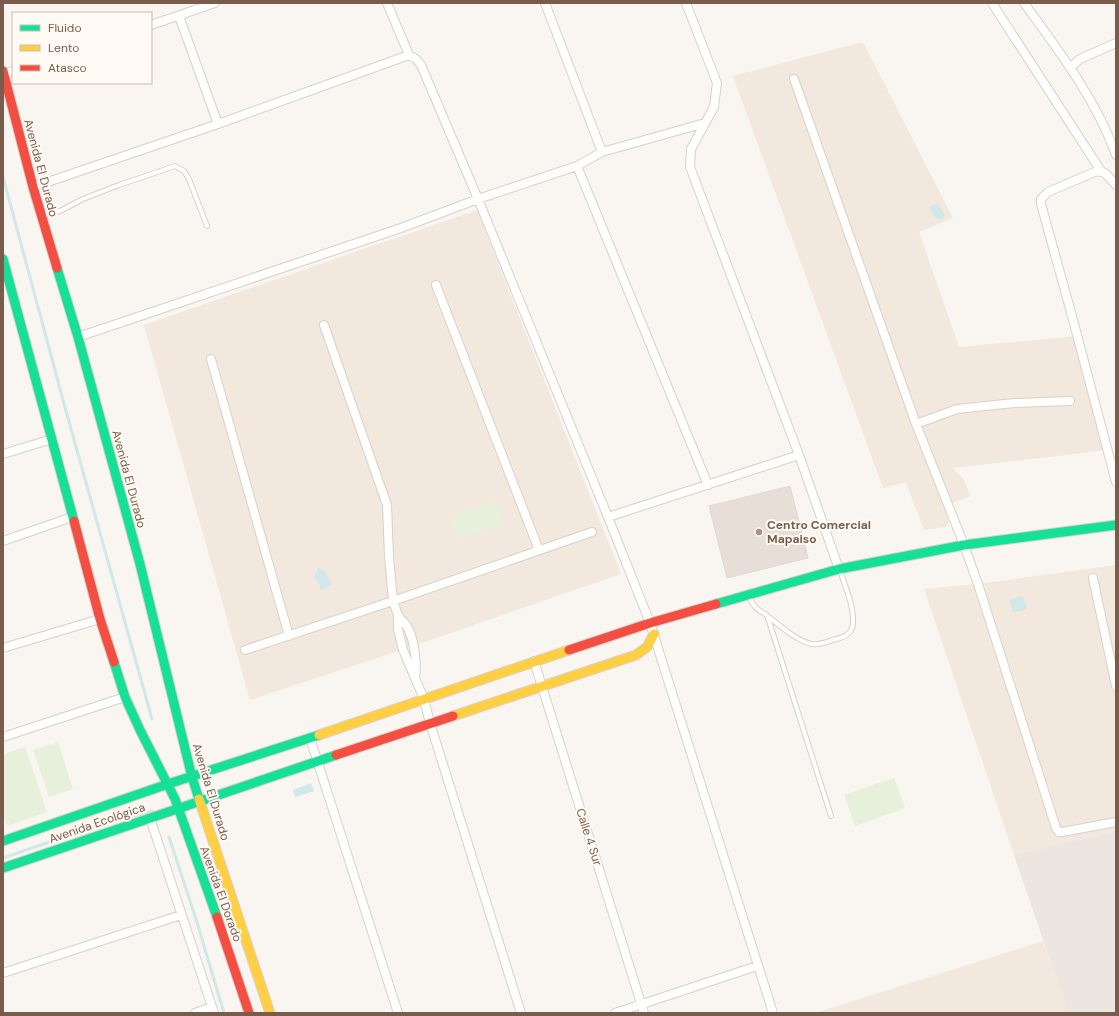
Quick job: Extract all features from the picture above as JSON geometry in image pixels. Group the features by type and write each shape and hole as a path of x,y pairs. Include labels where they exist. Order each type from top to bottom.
{"street":[{"path":"152,25 215,3"},
{"path":"387,3 409,55 416,59 421,66 478,199 650,623 773,1013"},
{"path":"545,3 602,152"},
{"path":"686,3 717,83 714,107 691,149 690,167 799,455 839,569"},
{"path":"992,3 1101,171 1105,173 1116,185"},
{"path":"1024,3 1070,68 1101,118 1116,155"},
{"path":"179,16 218,124"},
{"path":"1070,68 1080,59 1116,43"},
{"path":"33,187 218,124 409,55"},
{"name":"Avenida El Durado","path":"7,72 33,187 78,337 140,564 192,777 231,894"},
{"path":"794,79 916,424 978,584 1056,828 1059,832 1062,832 1116,822"},
{"path":"78,337 401,228 478,199 577,166 602,152 706,123"},
{"path":"577,166 708,485"},
{"path":"1101,171 1093,172 1048,192 1041,199 1041,204 1116,482"},
{"path":"3,259 100,619 125,697 168,784"},
{"path":"436,285 539,550"},
{"path":"324,325 387,505 389,557 393,601 398,616 407,626 414,646 416,665 415,678 424,699 430,723 521,1013"},
{"path":"211,358 289,636"},
{"path":"916,424 957,409 1014,403 1070,401"},
{"path":"3,454 52,439"},
{"path":"608,517 799,455"},
{"path":"3,541 72,517"},
{"name":"Avenida Ecológica","path":"3,841 168,784 310,738 650,623 839,569 964,545 1116,525"},
{"path":"245,650 393,601 592,532"},
{"path":"1093,578 1116,686"},
{"path":"3,648 100,619"},
{"name":"Avenida Ecológica","path":"3,868 430,723 636,655 645,650 654,634"},
{"name":"Calle 4 Sur","path":"534,661 644,1013"},
{"path":"3,737 125,697"},
{"path":"310,738 398,1013"},
{"name":"Avenida El Dorado","path":"168,784 240,982 249,1013"},
{"path":"150,818 213,1010 195,1013"},
{"name":"Avenida El Dorado","path":"231,894 270,1013"},
{"path":"3,973 181,915"},
{"path":"615,1013 757,966"}],"lane":[{"path":"42,216 60,211 83,199 119,185 175,166 184,171 189,179 206,226"},
{"path":"748,596 755,608 798,638 811,644 819,644 843,637 850,633 854,625 852,606 839,569"},
{"path":"766,615 832,816"}],"shaded area":[{"path":"863,42 953,218 919,232 959,347 1080,336 1107,450 953,468 964,480 971,496 944,506 949,522 946,527 924,530 906,482 883,488 733,76"},
{"path":"477,210 621,574 413,646 250,700 144,325"},
{"path":"1116,565 1116,831 1014,855 924,589 978,584"},
{"path":"1116,831 1116,1013 1068,1013 1014,855"},
{"path":"1043,941 1068,1013 815,1013"}],"green space":[{"path":"496,501 504,525 457,539 450,516"},
{"path":"58,742 73,789 49,797 33,750"},
{"path":"25,747 47,812 7,826 3,815 3,754"},
{"path":"894,778 905,808 855,826 844,795"}],"water":[{"path":"938,203 945,216 939,220 937,218 936,219 929,207"},
{"path":"318,568 326,571 331,585 321,590 317,580 314,578"},
{"path":"1023,596 1027,609 1013,613 1009,600"},
{"path":"311,783 314,791 295,797 293,790"}],"building":[{"name":"Centro Comercial Mapaiso","path":"790,486 808,558 727,578 709,506"}],"waterway":[{"path":"3,177 66,411 152,719"},
{"path":"3,858 108,822 153,811"},
{"path":"169,837 196,919 224,1013"}],"traffic: fast":[{"path":"3,259 74,521"},
{"path":"57,268 78,337 140,564 192,777 199,799"},
{"path":"716,604 839,569 964,545 1116,525"},
{"path":"114,662 125,697 175,799 217,917"},
{"path":"3,841 168,784 319,735"},
{"path":"3,868 336,755"}],"traffic: slow":[{"path":"453,716 636,655 647,647 654,634"},
{"path":"319,735 569,650"},
{"path":"199,799 270,1013"}],"traffic: jam":[{"path":"3,71 33,187 57,268"},
{"path":"74,521 100,619 114,662"},
{"path":"569,650 650,623 716,604"},
{"path":"336,755 453,716"},
{"path":"217,917 249,1013"}],"place":[{"name":"Centro Comercial Mapaiso","path":"759,532"}]}
